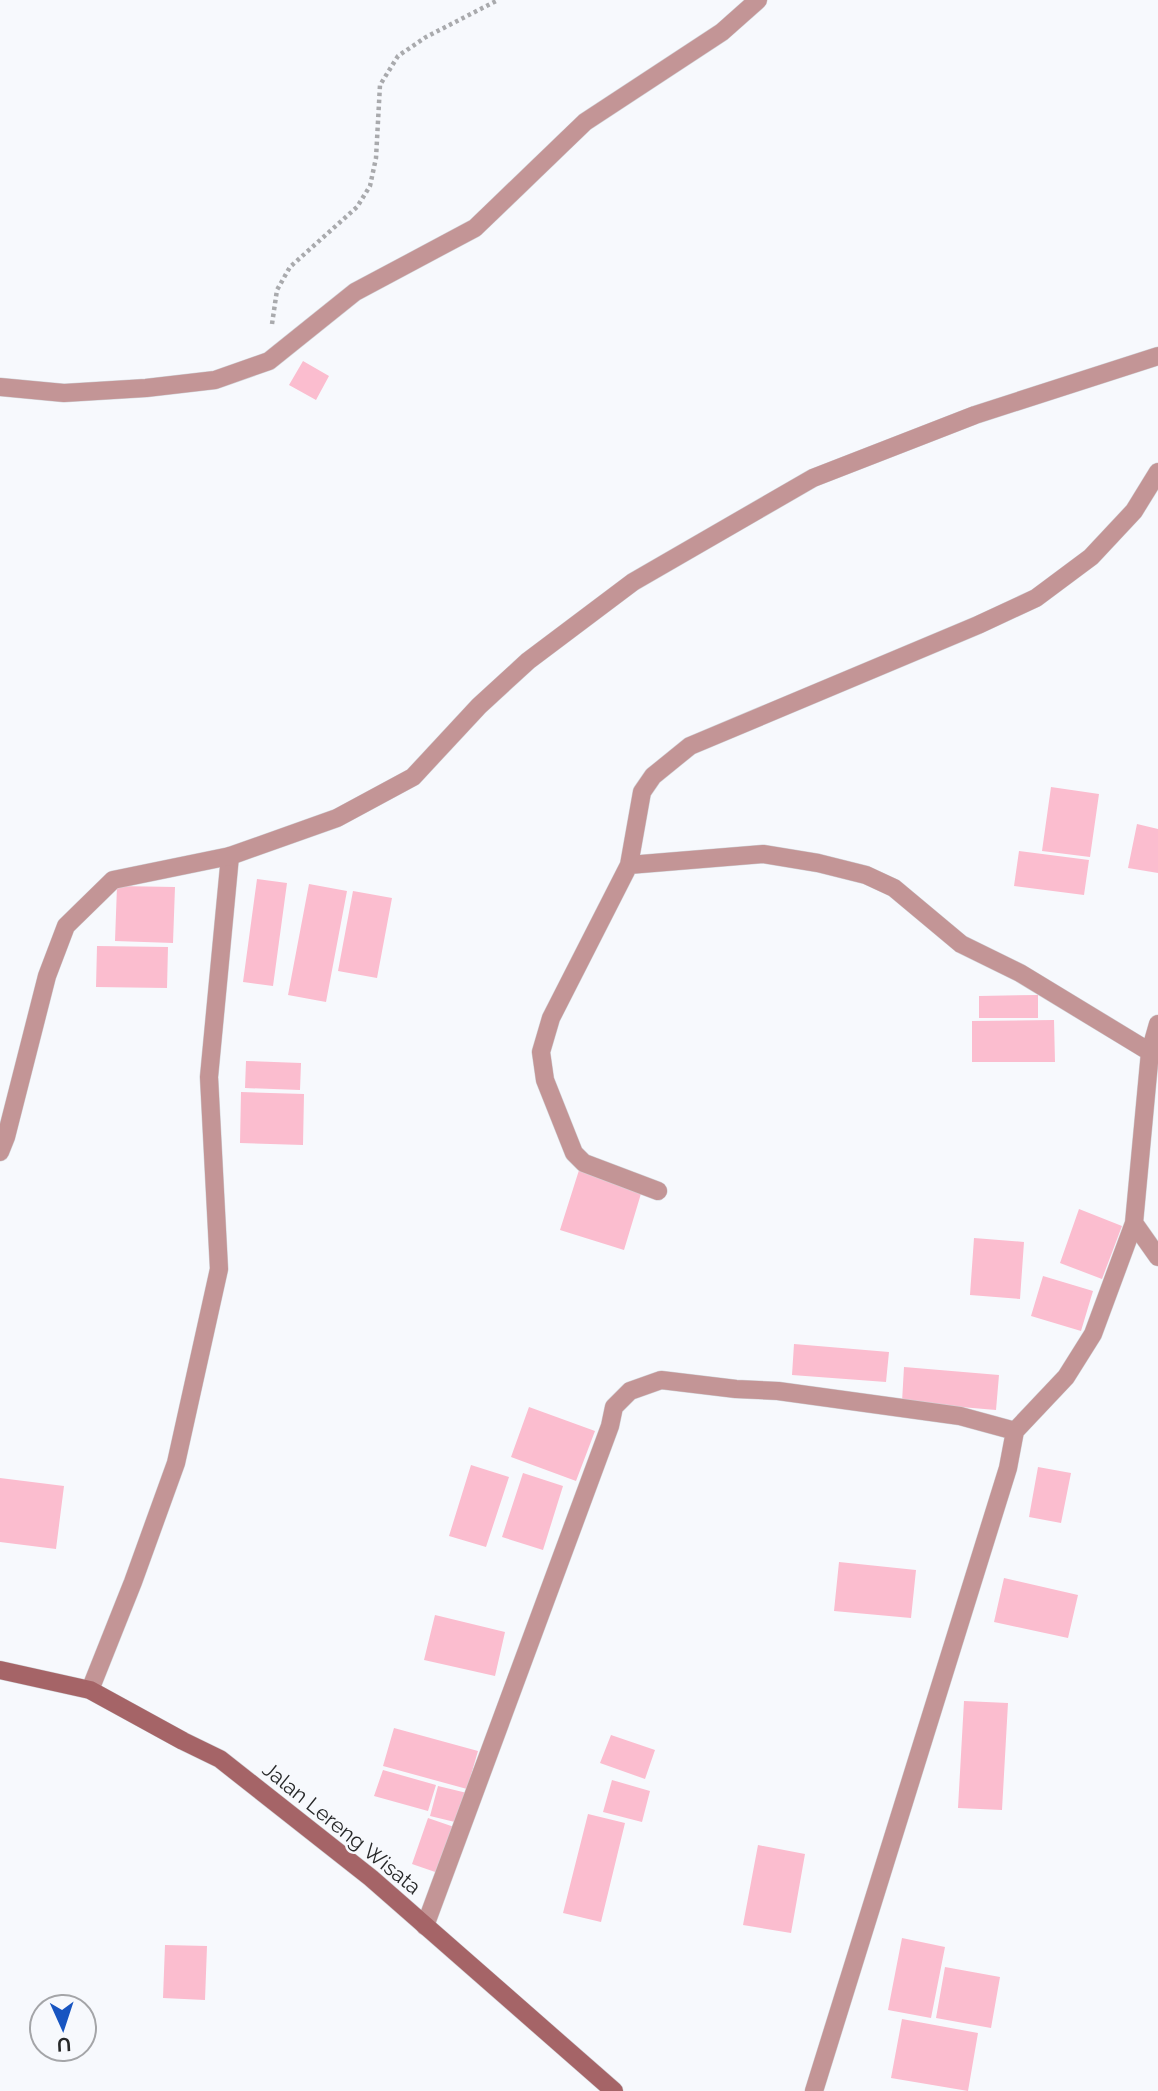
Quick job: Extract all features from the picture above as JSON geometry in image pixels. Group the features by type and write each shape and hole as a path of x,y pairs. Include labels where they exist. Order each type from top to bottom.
{"main road":[{"name":"Jalan Lereng Wisata","path":"0,1670 90,1690 220,1759 371,1878 614,2091"}],"street":[{"path":"0,387 64,393 146,388 215,380 270,361 355,292 475,228 585,122 722,32 758,0"},
{"path":"0,1152 47,976 66,926 113,880 230,856 337,818 412,777 479,706 538,653 633,582 813,478 975,415 1158,356"},
{"path":"658,1191 584,1163 573,1153 545,1080 541,1052 551,1018 629,865 642,792 653,776 690,746 1036,598 1091,557 1133,512 1158,472"},
{"path":"629,865 763,854 818,863 866,875 894,888 961,944 1020,973 1150,1052"},
{"path":"90,1690 133,1583 176,1463 219,1269 209,1077 230,856"},
{"path":"814,2091 1004,1481 1015,1431 1066,1377 1093,1334 1134,1223 1150,1052 1158,1024"},
{"path":"1134,1223 1158,1257"},
{"path":"425,1926 610,1426 614,1407 630,1391 662,1380 778,1391 960,1416 1015,1431"}],"path":[{"path":"270,361 277,290 290,267 357,207 370,186 376,158 380,85 398,56 426,37 498,0"}],"building":[{"path":"303,361 329,376 316,400 289,385"},
{"path":"1051,787 1099,794 1090,857 1042,851"},
{"path":"1137,824 1158,829 1158,873 1128,868"},
{"path":"1019,851 1089,860 1084,895 1014,886"},
{"path":"257,879 287,883 273,986 243,982"},
{"path":"309,884 347,891 326,1002 288,995"},
{"path":"117,886 175,887 173,943 115,941"},
{"path":"353,891 392,898 377,978 338,971"},
{"path":"97,946 168,947 167,988 96,987"},
{"path":"1038,995 1038,1018 979,1018 979,996"},
{"path":"1054,1020 1055,1062 972,1062 972,1021"},
{"path":"246,1061 301,1063 300,1090 245,1088"},
{"path":"241,1092 304,1094 303,1145 240,1143"},
{"path":"580,1167 643,1187 624,1250 560,1230"},
{"path":"1079,1209 1122,1226 1102,1279 1060,1263"},
{"path":"974,1238 1024,1242 1020,1299 970,1295"},
{"path":"1043,1276 1093,1291 1081,1331 1031,1316"},
{"path":"794,1344 889,1352 886,1382 792,1375"},
{"path":"904,1367 999,1375 996,1410 902,1402"},
{"path":"529,1407 595,1431 576,1481 511,1457"},
{"path":"471,1465 509,1477 486,1547 449,1536"},
{"path":"1038,1467 1071,1473 1061,1523 1029,1517"},
{"path":"523,1473 563,1486 543,1550 502,1537"},
{"path":"0,1478 64,1486 56,1549 0,1542"},
{"path":"839,1562 916,1570 911,1618 834,1611"},
{"path":"1004,1578 1078,1595 1068,1638 994,1622"},
{"path":"435,1615 505,1632 495,1676 424,1660"},
{"path":"964,1701 1008,1703 1002,1810 958,1808"},
{"path":"394,1728 478,1751 467,1789 383,1766"},
{"path":"611,1735 655,1750 645,1779 600,1763"},
{"path":"383,1770 436,1785 428,1811 374,1796"},
{"path":"612,1780 650,1791 642,1822 603,1812"},
{"path":"438,1786 467,1793 459,1823 430,1816"},
{"path":"588,1814 625,1823 601,1922 563,1913"},
{"path":"428,1818 457,1828 441,1874 412,1864"},
{"path":"758,1845 805,1854 791,1933 743,1925"},
{"path":"902,1938 945,1947 931,2018 888,2010"},
{"path":"165,1945 207,1946 205,2000 163,1998"},
{"path":"945,1967 1000,1977 991,2028 936,2018"},
{"path":"902,2019 978,2033 968,2091 891,2078"}]}
